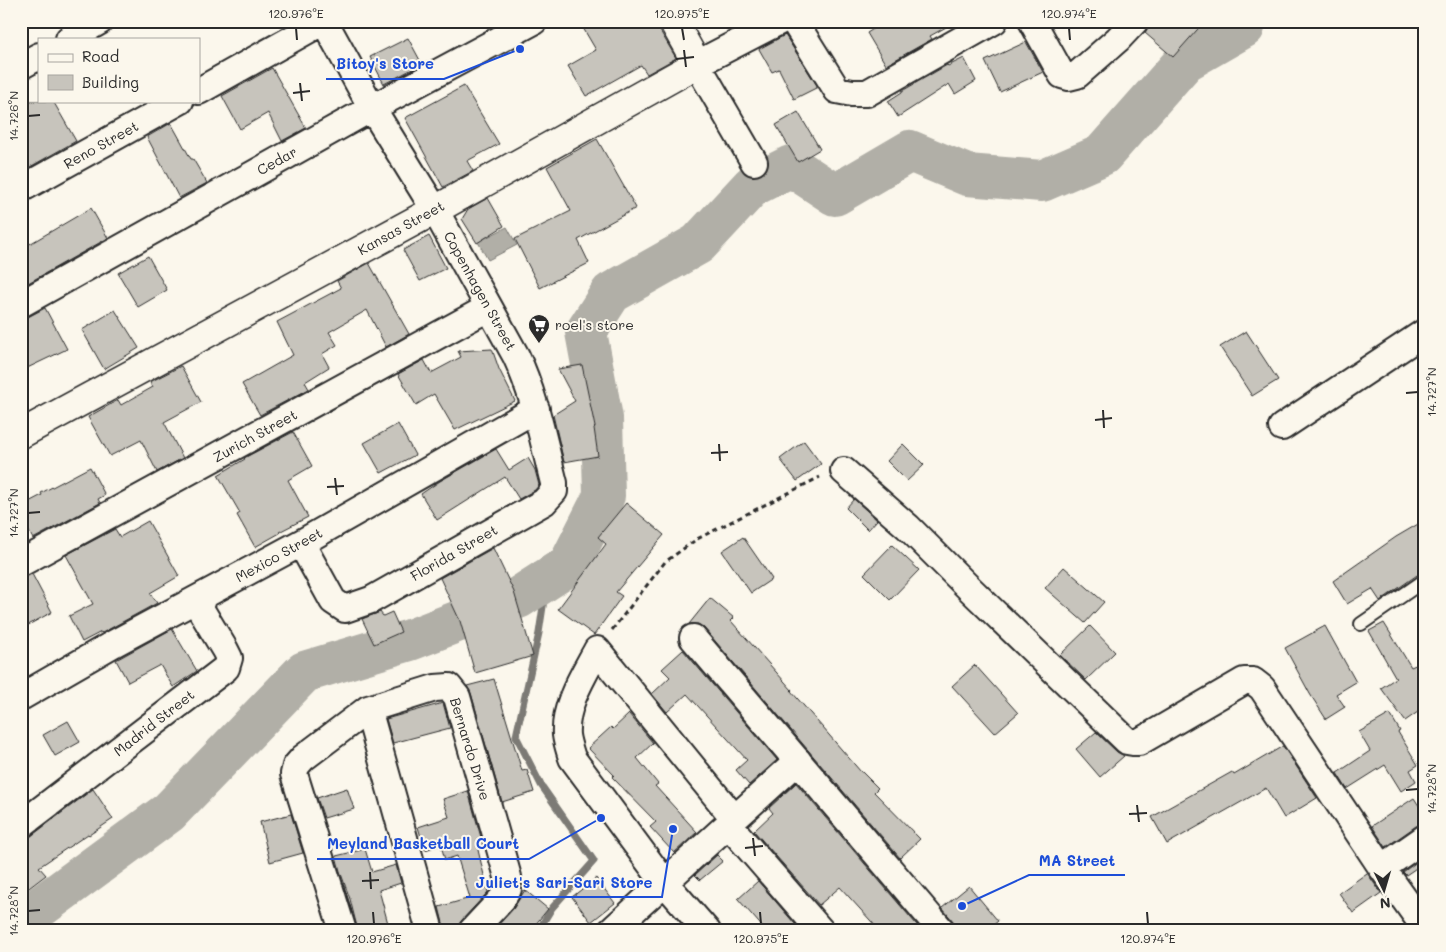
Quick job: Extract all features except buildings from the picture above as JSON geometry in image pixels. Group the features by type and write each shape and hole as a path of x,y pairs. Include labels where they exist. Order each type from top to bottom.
{"street":[{"path":"71,38 100,21"},
{"path":"200,90 324,21"},
{"name":"Copenhagen Street","path":"324,21 372,108 435,210 516,356 536,409"},
{"name":"Cedar","path":"21,304 372,108 534,21"},
{"path":"673,21 754,162"},
{"name":"Kansas Street","path":"21,434 435,210 697,64 780,21"},
{"path":"794,21 837,90 867,93 994,21"},
{"path":"1032,21 1062,75 1069,77 1077,75 1118,39 1135,21"},
{"path":"21,66 38,57"},
{"name":"Reno Street","path":"21,189 178,102"},
{"name":"Zurich Street","path":"21,563 488,308"},
{"path":"1282,427 1425,332"},
{"name":"Mexico Street","path":"21,697 113,644 301,543 536,409"},
{"name":"Florida Street","path":"301,543 333,601 345,609 370,600 544,502 554,491 554,483 536,409"},
{"path":"844,471 908,527 1127,741 1139,742 1244,681 1253,682 1262,688 1382,868 1425,928"},
{"name":"Madrid Street","path":"25,815 226,668 228,658 225,650 195,600"},
{"path":"692,638 942,931"},
{"path":"707,931 664,882 572,758 566,735 568,710 596,650 731,821 821,931"},
{"name":"Bernardo Drive","path":"368,709 435,688 449,687 457,698 508,877 508,889 502,899 472,931"},
{"path":"343,931 294,774 296,766 303,758 368,709 430,931"},
{"path":"611,931 798,761"},
{"path":"1382,868 1425,838"}],"lane":[{"path":"1361,624 1425,580"}],"path":[{"path":"596,650 665,562 681,550 697,539 767,502 831,472 844,471"}],"shaded area":[{"path":"507,227 517,245 488,260 478,242"}],"waterway":[{"path":"21,921 169,812 304,672 410,640 518,598 569,565 604,496 602,418 586,332 611,293 698,244 752,186 791,166 835,195 910,151 967,175 1042,181 1102,155 1185,61 1244,27 1245,21"},
{"path":"538,931 552,908 594,861 541,785 516,736 539,633 547,580"}],"place":[{"name":"Bitoy's Store","path":"520,49"},
{"name":"roel's store","path":"539,344"},
{"name":"Meyland Basketball Court","path":"601,818"},
{"name":"Juliet's Sari-Sari Store","path":"673,829"},
{"name":"MA Street","path":"962,906"}]}
